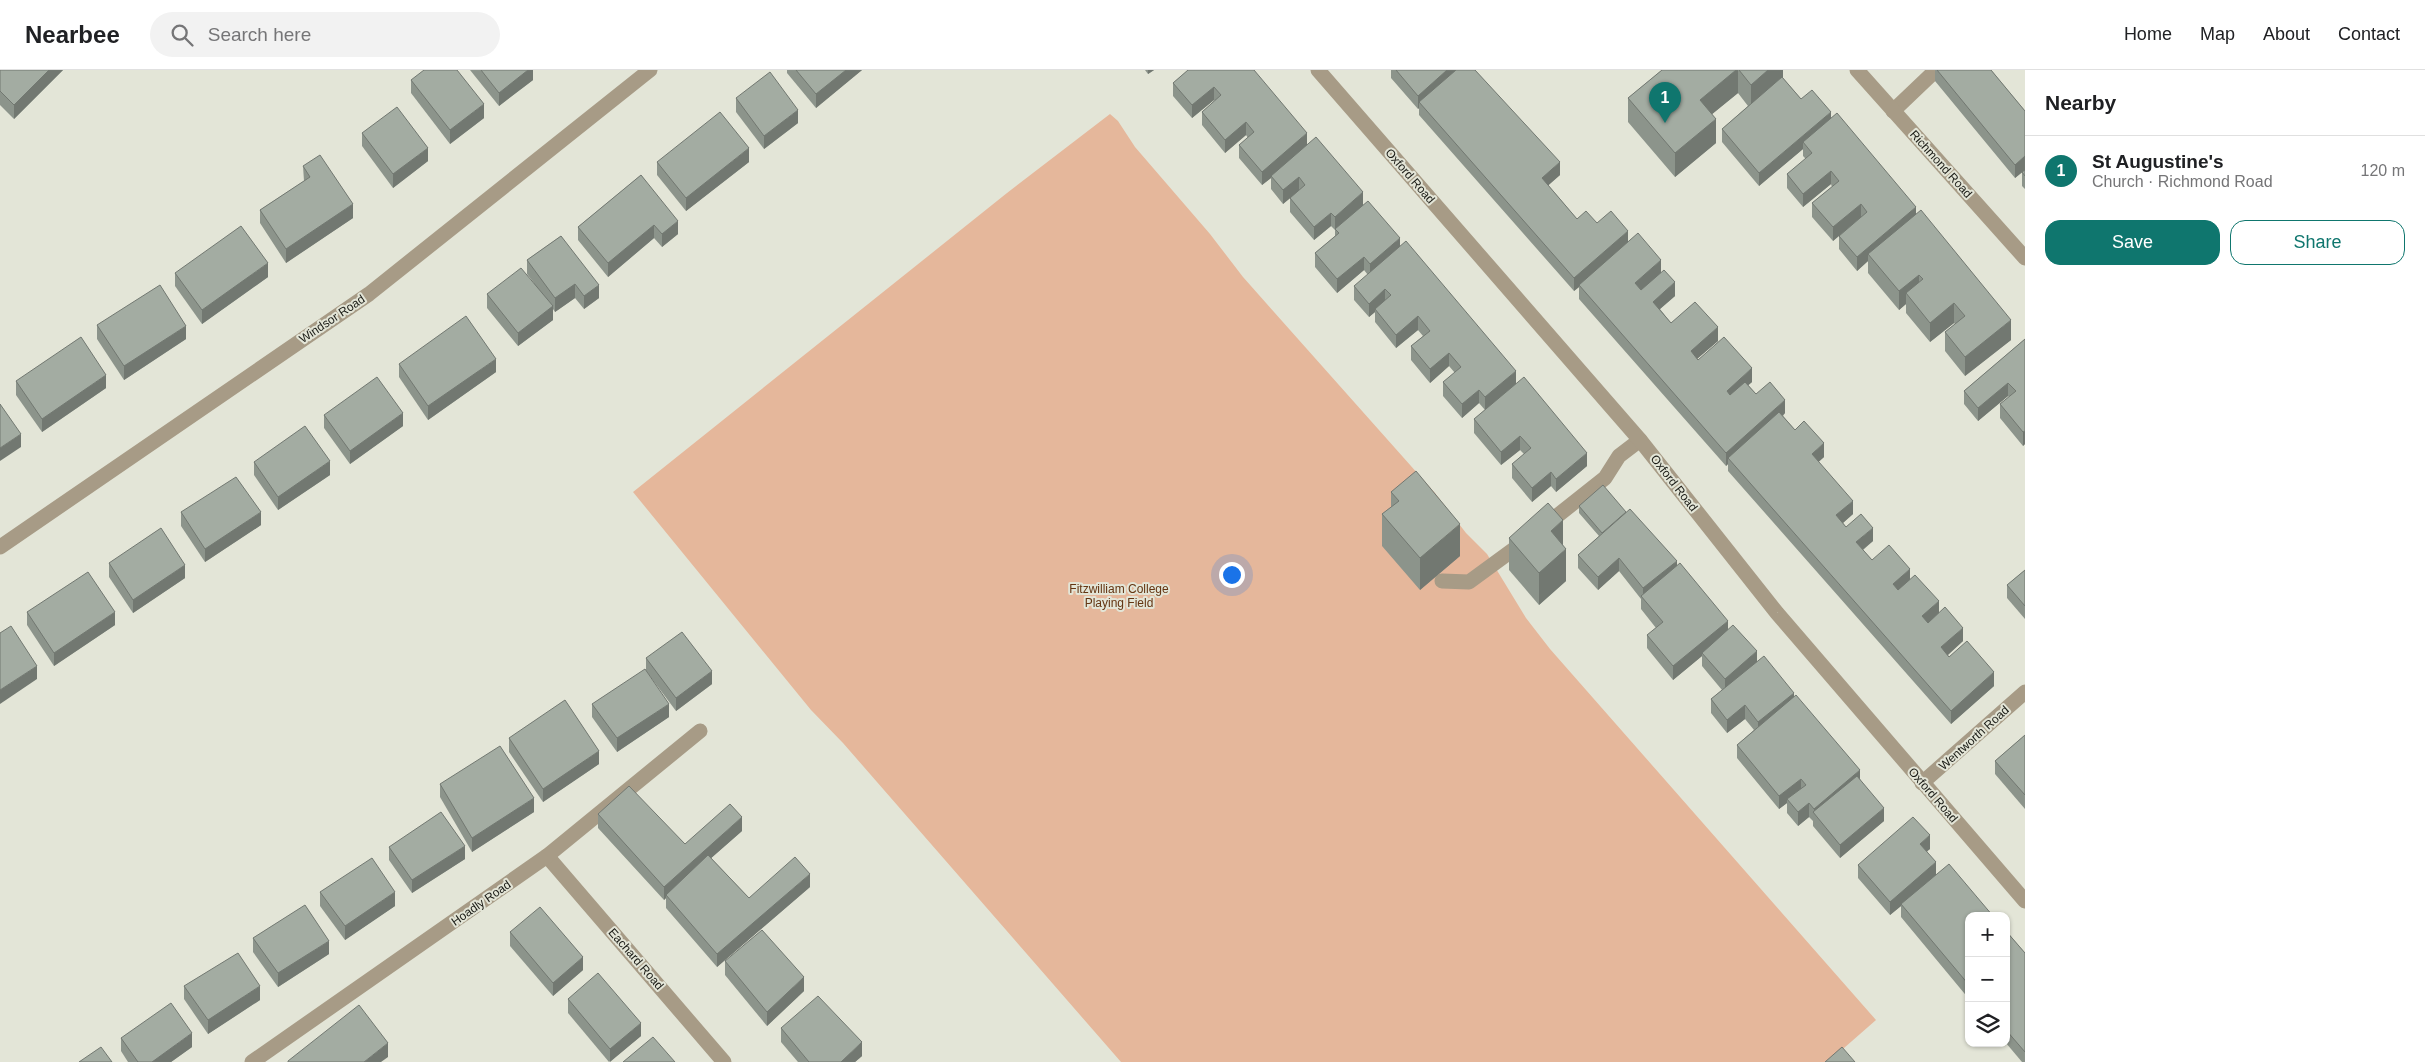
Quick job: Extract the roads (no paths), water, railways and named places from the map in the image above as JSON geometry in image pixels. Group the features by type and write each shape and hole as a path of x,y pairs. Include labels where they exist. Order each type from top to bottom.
{"street":[{"name":"Windsor Road","path":"0,547 369,294 650,70"},
{"name":"Oxford Road","path":"1318,70 1640,440 1777,612 1922,784 2025,901"},
{"name":"Richmond Road","path":"1857,70 2023,252"},
{"path":"1893,111 1936,70"},
{"path":"1442,581 1469,582 1494,565 1605,478 1620,456 1640,440"},
{"name":"Wentworth Road","path":"1922,784 2025,692"},
{"name":"Hoadly Road","path":"252,1062 547,856 700,731"},
{"name":"Eachard Road","path":"547,856 724,1062"}],"place":[{"name":"St Augustine's","path":"1665,123"}],"park label":[{"name":"Fitzwilliam College Playing Field","path":"1119,596"}]}
